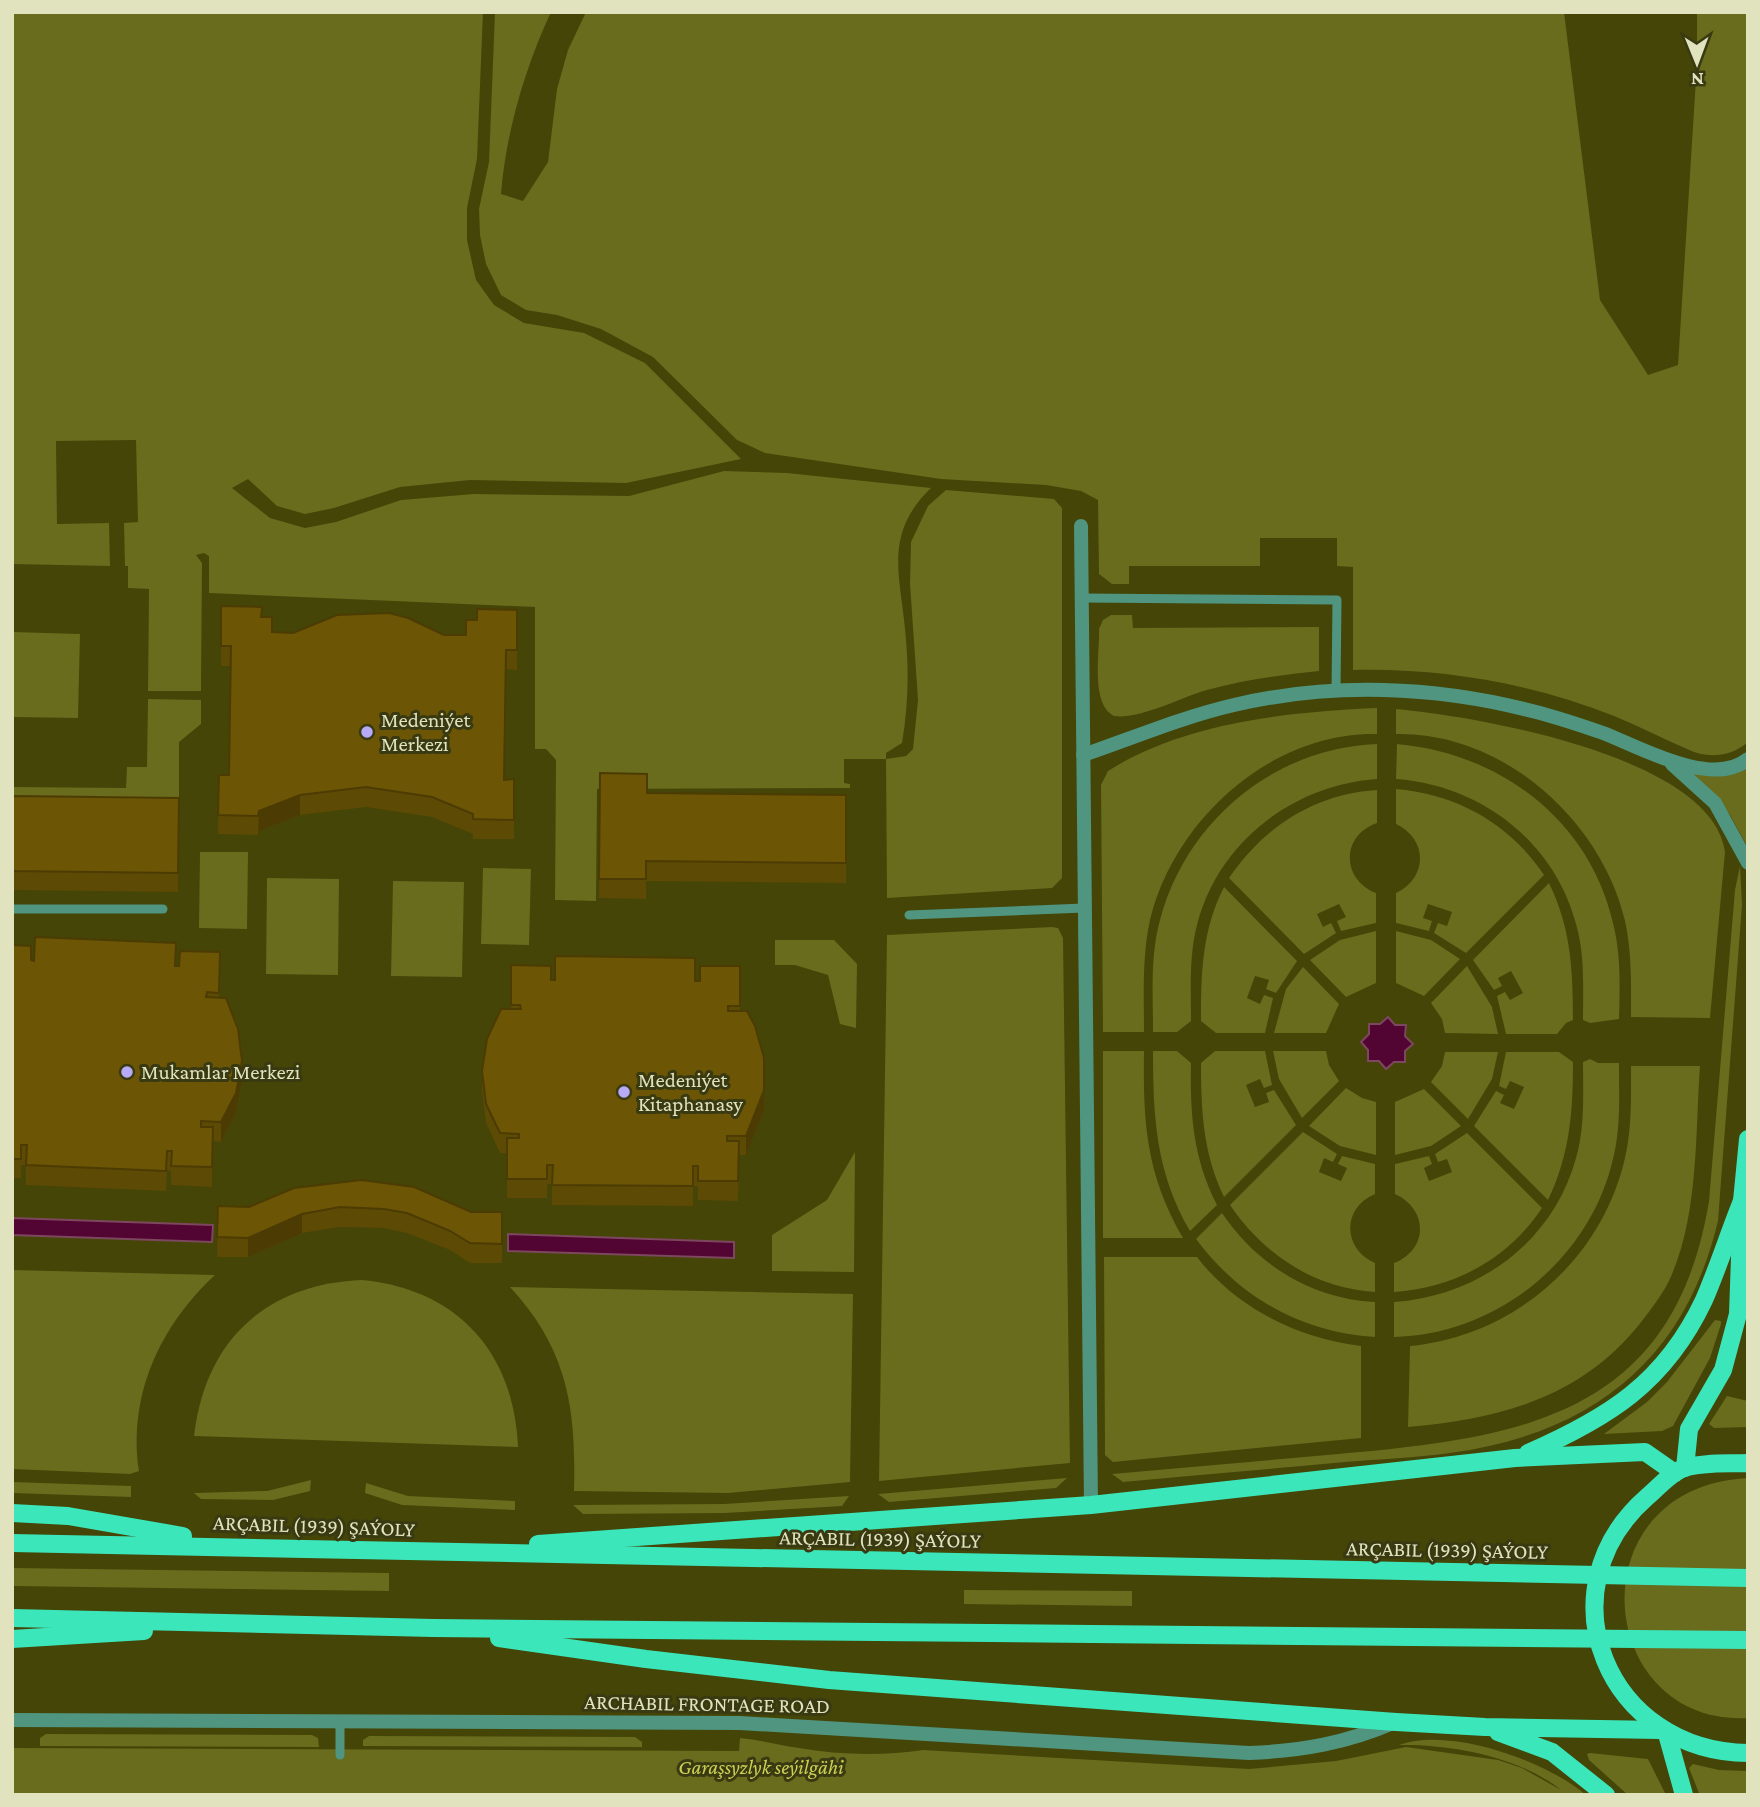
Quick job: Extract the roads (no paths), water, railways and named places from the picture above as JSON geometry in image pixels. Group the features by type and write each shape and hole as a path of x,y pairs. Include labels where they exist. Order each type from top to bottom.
{"main road":[{"path":"1748,1139 1742,1201 1738,1314 1723,1370 1689,1429 1680,1470 1634,1509 1612,1538 1599,1572 1594,1607 1599,1643 1612,1677 1633,1707 1664,1732 1718,1752 1748,1753"},
{"path":"1515,1458 1581,1430 1617,1408 1648,1381 1690,1326 1705,1298 1742,1201"},
{"path":"430,1552 1090,1505 1515,1458 1645,1452 1680,1470 1748,1463"},
{"path":"12,1513 68,1516 234,1546"},
{"name":"ARÇABIL (1939) ŞAÝOLY","path":"12,1543 1748,1578"},
{"path":"12,1618 433,1628 1748,1640"},
{"path":"12,1639 242,1623"},
{"path":"433,1628 646,1659 828,1680 1396,1722 1664,1732"},
{"path":"1485,1727 1552,1752 1606,1795"},
{"path":"1664,1732 1684,1795"}],"street":[{"path":"1081,526 1090,1505"},
{"path":"1083,755 1231,705 1272,696 1336,690 1426,692 1478,698 1580,726 1666,759 1706,769 1725,769 1748,759"},
{"path":"1666,759 1715,803 1748,863"},
{"name":"ARCHABIL FRONTAGE ROAD","path":"12,1720 740,1723 1249,1753 1322,1747 1366,1735 1396,1722"}],"lane":[{"path":"1082,598 1337,600 1336,690"},
{"path":"909,915 1084,908"},
{"path":"12,909 163,909"},
{"path":"340,1721 340,1755"}],"place":[{"name":"Medeniýet Merkezi","path":"367,732"},
{"name":"Mukamlar Merkezi","path":"127,1072"},
{"name":"Medeniýet Kitaphanasy","path":"624,1092"}],"park label":[{"name":"Garaşsyzlyk seýilgähi","path":"761,1767"}]}
